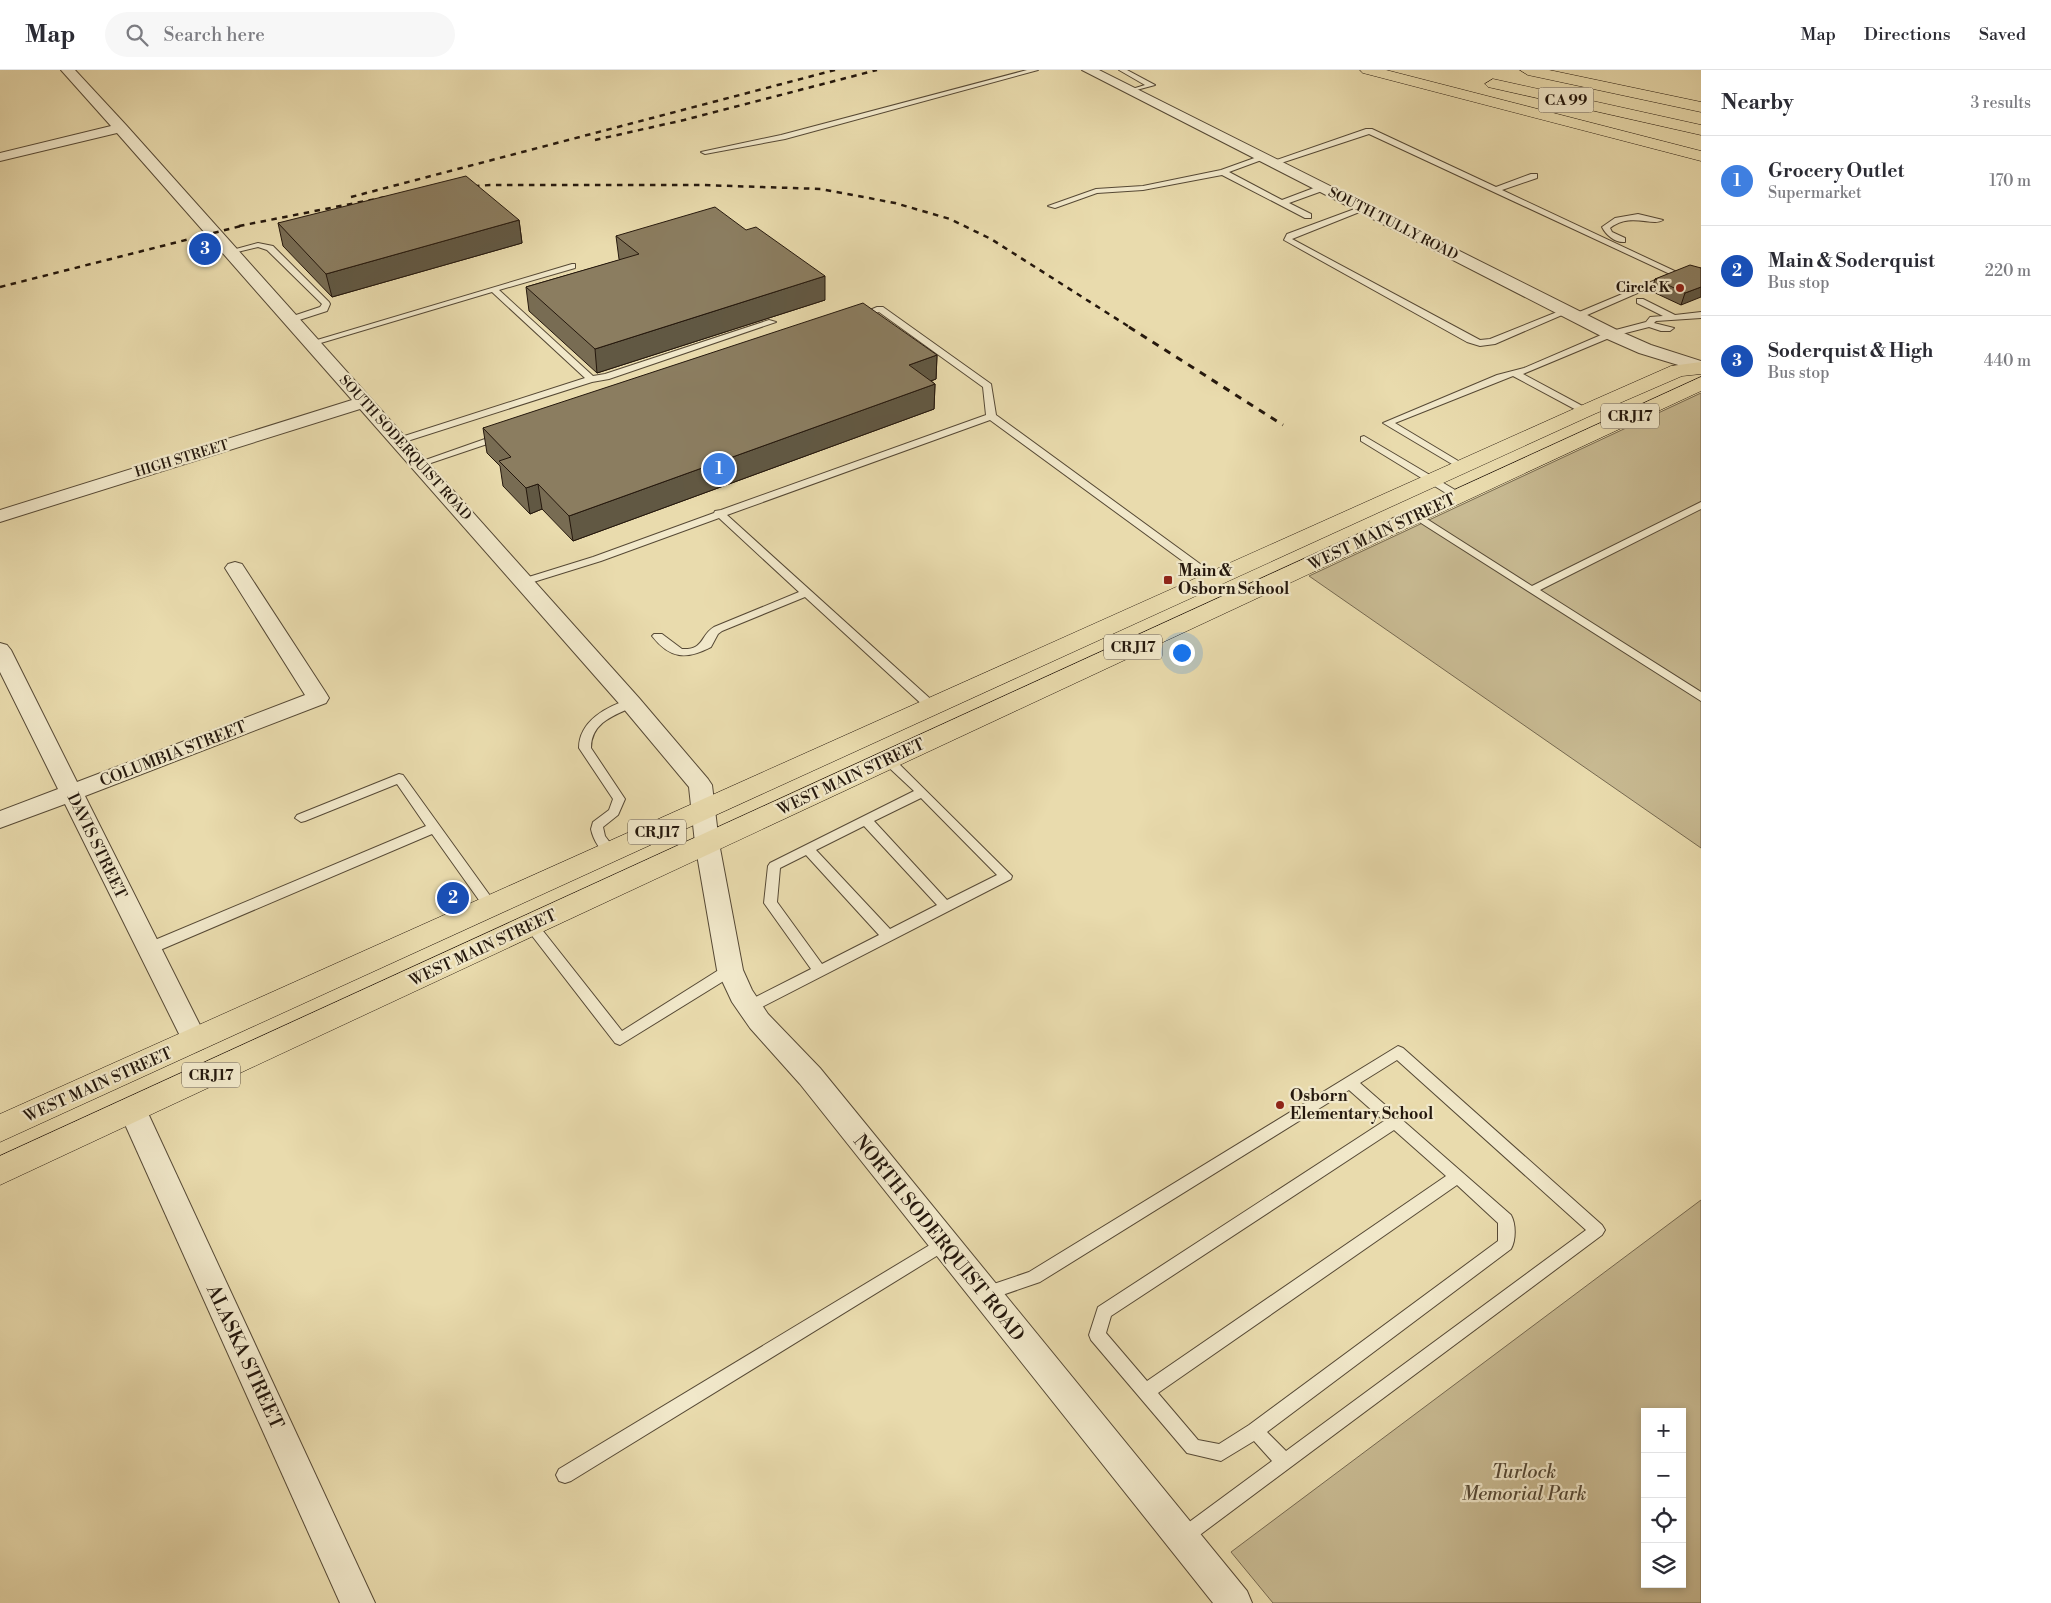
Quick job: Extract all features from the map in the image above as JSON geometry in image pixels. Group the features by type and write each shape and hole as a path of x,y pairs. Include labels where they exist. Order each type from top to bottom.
{"main road":[{"path":"1368,70 1701,156"},
{"name":"CA 99","path":"1528,70 1701,107"},
{"path":"1583,70 1663,83"},
{"name":"CA 99","path":"1479,81 1701,130"},
{"name":"WEST MAIN STREET","path":"0,1129 1585,411 1678,370 1701,367"},
{"name":"WEST MAIN STREET","path":"0,1172 1701,383"}],"street":[{"name":"SOUTH SODERQUIST ROAD","path":"68,70 631,703 700,785 707,843"},
{"name":"SOUTH TULLY ROAD","path":"1092,70 1611,334 1645,349 1701,367"},
{"path":"0,156 121,128"},
{"name":"HIGH STREET","path":"0,516 364,402"},
{"name":"COLUMBIA STREET","path":"0,820 318,698 236,568"},
{"name":"DAVIS STREET","path":"0,650 195,1041"},
{"name":"NORTH SODERQUIST ROAD","path":"707,843 730,970 749,1007 810,1076 943,1244 1235,1603"},
{"name":"ALASKA STREET","path":"133,1111 358,1603"}],"lane":[{"path":"705,152 782,137 1035,70"},
{"path":"1122,70 1152,85 1131,91"},
{"path":"1052,206 1096,190 1143,188 1224,172 1369,131 1677,274 1492,342 1480,343 1470,340 1288,240 1290,236 1363,209"},
{"path":"1224,172 1308,216"},
{"path":"1496,190 1534,176"},
{"path":"1282,203 1322,188"},
{"path":"1659,220 1642,216 1626,216 1611,222 1606,227 1609,233 1683,268"},
{"path":"229,252 258,246 270,248 326,304 324,309 290,320"},
{"path":"311,343 572,266"},
{"path":"493,289 590,379"},
{"path":"1640,301 1673,317"},
{"path":"852,319 880,309 988,386 990,416"},
{"path":"1649,324 1653,318 1701,315"},
{"path":"398,441 590,379 606,377 772,322"},
{"path":"1462,467 1388,423 1611,334 1649,324 1661,328 1670,328"},
{"path":"1514,373 1585,411"},
{"path":"523,582 597,558 990,416"},
{"path":"990,416 1214,579"},
{"path":"419,464 512,433"},
{"path":"1364,440 1458,496"},
{"path":"1532,590 1701,505"},
{"path":"719,514 931,706"},
{"path":"1415,516 1701,697"},
{"path":"658,636 675,652 686,653 707,645 713,632 718,629 806,593"},
{"path":"611,852 596,830 597,825 614,812 619,799 585,748 584,740 588,729 598,719 631,703"},
{"path":"749,1007 1006,876 888,760"},
{"path":"300,818 399,778 491,906"},
{"path":"820,971 770,903 774,866 922,792"},
{"path":"865,820 946,907"},
{"path":"148,949 434,828"},
{"path":"808,849 888,936"},
{"path":"532,925 620,1039 730,970"},
{"path":"985,1294 1034,1278 1398,1052 1597,1230 1182,1538"},
{"path":"1350,1082 1506,1220 1506,1244 1222,1454 1193,1447 1097,1335 1104,1312 1395,1122"},
{"path":"1146,1392 1457,1177"},
{"path":"565,1475 943,1244"},
{"path":"1255,1431 1285,1462"}],"green space":[{"path":"1701,393 1701,848 1309,576"},
{"name":"Turlock Memorial Park","path":"1701,1200 1701,1603 1273,1603 1231,1552"}],"building":[{"path":"466,176 519,220 326,274 278,223"},
{"path":"715,207 746,230 756,227 825,276 595,349 526,287 639,254 616,236"},
{"path":"1690,265 1701,268 1701,287 1685,293 1655,279"},
{"path":"863,303 937,355 909,365 935,384 569,516 538,484 526,488 499,461 511,457 483,428"}],"railway":[{"path":"351,197 835,70"},
{"path":"595,140 684,120 877,70"},
{"path":"463,187 490,185 702,185 821,189 895,203 950,219 991,239 1131,328"},
{"path":"239,226 386,197"},
{"path":"0,287 245,225"},
{"path":"1129,327 1283,425"}],"place":[{"name":"Soderquist & High","path":"205,249"},
{"name":"Circle K","path":"1680,288"},
{"name":"Grocery Outlet","path":"719,469"},
{"name":"Main & Osborn School","path":"1168,580"},
{"name":"Main & Soderquist","path":"453,898"},
{"name":"Osborn Elementary School","path":"1280,1105"}]}
